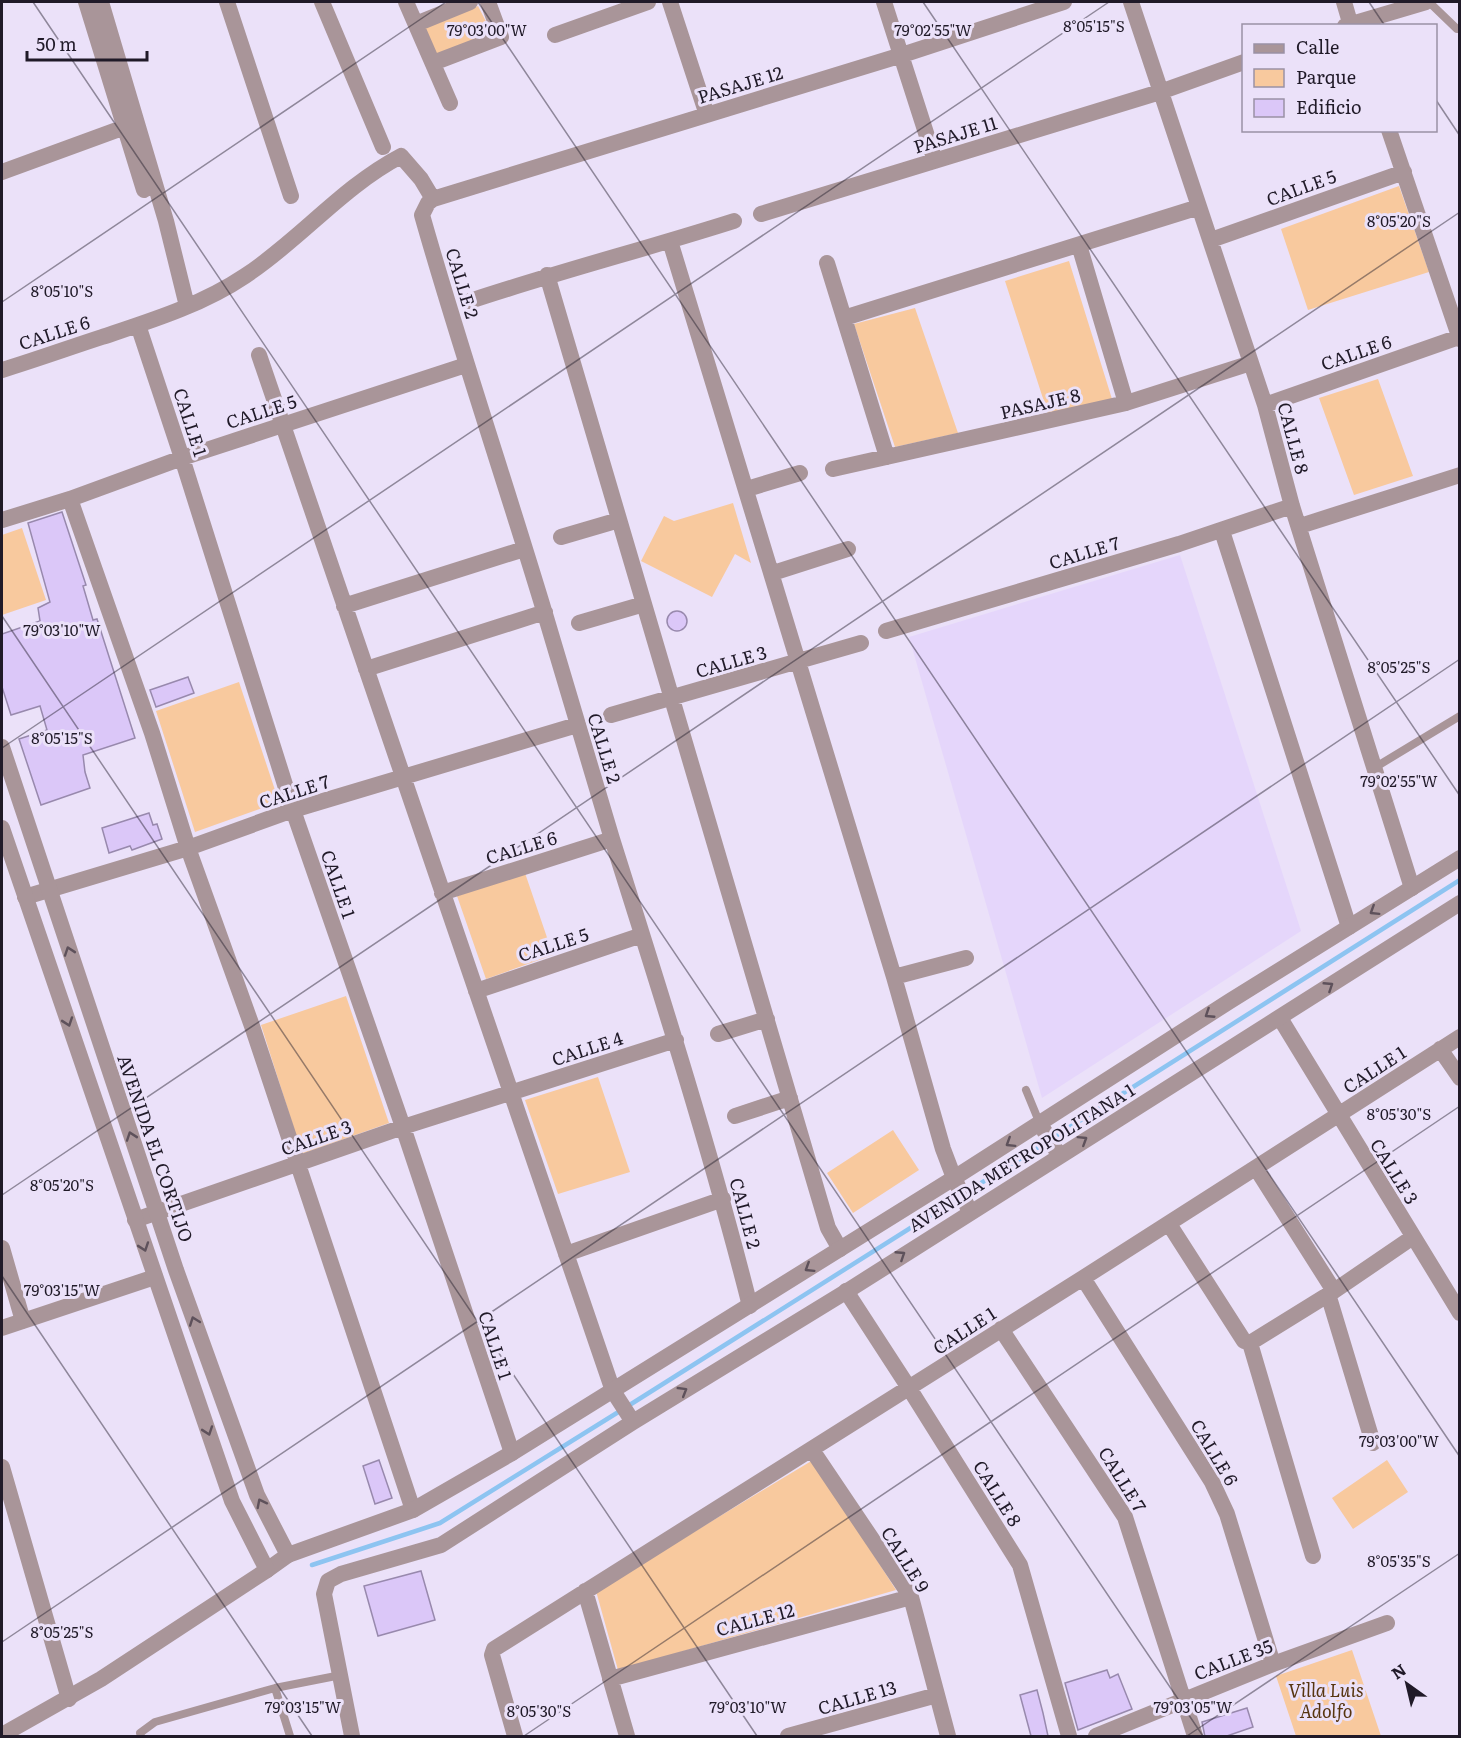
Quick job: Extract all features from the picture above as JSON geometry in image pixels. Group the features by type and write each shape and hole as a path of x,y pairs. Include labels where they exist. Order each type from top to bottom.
{"street":[{"path":"86,2 144,190"},
{"path":"101,2 166,220 187,306"},
{"path":"227,2 291,196"},
{"path":"322,2 383,147"},
{"path":"406,2 450,103"},
{"path":"416,24 470,2"},
{"path":"433,63 501,37 488,2"},
{"path":"555,36 648,2"},
{"path":"670,2 707,115"},
{"path":"884,2 935,160"},
{"name":"PASAJE 12","path":"431,201 902,55 1064,2"},
{"name":"CALLE 8","path":"1131,2 1265,405 1292,506 1412,888"},
{"path":"1344,2 1349,24"},
{"path":"1352,24 1428,2"},
{"path":"1160,92 1242,63"},
{"name":"PASAJE 11","path":"760,214 1160,92"},
{"path":"2,172 125,127"},
{"path":"1390,132 1459,338"},
{"name":"CALLE 6","path":"3,364 138,325 219,292 246,275 380,167 400,156 421,179 431,201"},
{"name":"CALLE 5","path":"1211,240 1404,172"},
{"name":"CALLE 2","path":"431,201 422,215 466,365 545,612 577,725 676,1040 723,1199 750,1305"},
{"path":"844,318 1199,207"},
{"path":"470,301 547,275 734,221"},
{"path":"670,241 894,977 943,1149 968,1208"},
{"path":"1079,244 1126,403"},
{"path":"827,263 886,458"},
{"path":"547,275 828,1228 840,1250"},
{"name":"CALLE 1","path":"138,325 293,810 403,1127 512,1454"},
{"name":"CALLE 6","path":"1265,405 1459,338"},
{"path":"259,355 566,1254 615,1394 631,1418"},
{"name":"PASAJE 8","path":"833,469 1126,403 1251,363"},
{"name":"CALLE 5","path":"2,520 466,365"},
{"path":"747,489 800,473"},
{"path":"1300,526 1460,475"},
{"path":"70,499 152,733 188,848 252,1026 413,1510"},
{"name":"CALLE 7","path":"886,631 1222,531 1292,506"},
{"path":"561,537 619,520"},
{"path":"1222,531 1349,927"},
{"path":"344,606 524,549"},
{"path":"772,573 848,549"},
{"path":"579,623 644,604"},
{"path":"366,669 545,612"},
{"name":"CALLE 3","path":"611,715 861,643"},
{"name":"CALLE 7","path":"25,897 188,848 293,810 577,725"},
{"name":"AVENIDA EL CORTIJO","path":"2,747 157,1213 257,1495 288,1555"},
{"path":"2,828 232,1501 267,1570"},
{"name":"CALLE 6","path":"442,893 612,839"},
{"name":"AVENIDA METROPOLITANA 1","path":"2,1735 69,1699 288,1555 413,1510 615,1394 750,1305 1042,1127 1230,1001 1460,858"},
{"name":"AVENIDA METROPOLITANA 1","path":"341,1675 324,1594 328,1581 341,1574 441,1545 631,1418 846,1291 968,1208 1280,1018 1460,903"},
{"name":"CALLE 5","path":"476,991 642,935"},
{"path":"894,977 966,958"},
{"name":"CALLE 3","path":"1280,1018 1460,1312"},
{"path":"718,1034 767,1019"},
{"name":"CALLE 1","path":"515,1737 492,1655 494,1648 812,1450 1460,1037"},
{"name":"CALLE 4","path":"510,1093 676,1040"},
{"path":"1440,1049 1460,1078"},
{"name":"CALLE 3","path":"135,1220 403,1127 510,1093"},
{"path":"735,1116 790,1098"},
{"path":"1042,1127 1057,1152"},
{"path":"1256,1168 1331,1293 1373,1443"},
{"path":"566,1254 723,1199"},
{"path":"1168,1224 1244,1341 1250,1343"},
{"path":"1250,1343 1331,1293 1413,1237"},
{"path":"2,1248 23,1321"},
{"path":"2,1328 155,1277"},
{"name":"CALLE 6","path":"1083,1278 1220,1497 1273,1664"},
{"name":"CALLE 8","path":"846,1291 1020,1565 1069,1737"},
{"name":"CALLE 7","path":"1001,1329 1125,1517 1195,1737"},
{"path":"1250,1343 1313,1556"},
{"name":"CALLE 9","path":"812,1450 911,1597 948,1737"},
{"path":"2,1467 69,1699"},
{"path":"585,1592 627,1737"},
{"name":"CALLE 12","path":"610,1679 911,1597"},
{"name":"CALLE 35","path":"1096,1737 1273,1664 1387,1623"},
{"path":"341,1675 352,1737"},
{"name":"CALLE 13","path":"788,1737 937,1695"}],"lane":[{"path":"1428,2 1457,29 1460,28"},
{"path":"1374,768 1460,716"},
{"path":"1026,1090 1042,1127"},
{"path":"141,1737 140,1733 155,1722 275,1688 341,1675"},
{"path":"275,1688 290,1737"}],"shaded area":[{"path":"1180,555 1301,931 1042,1098 909,637"}],"green space":[{"path":"478,6 493,35 436,57 423,28"},
{"path":"1399,186 1429,272 1308,310 1281,229"},
{"path":"1069,261 1112,399 1048,414 1005,281"},
{"path":"915,308 958,433 895,447 854,324"},
{"path":"1378,379 1413,476 1354,495 1319,398"},
{"path":"733,503 751,563 735,554 712,597 641,561 664,516 674,521"},
{"path":"22,528 46,600 2,615 2,535"},
{"path":"239,682 279,802 195,832 156,711"},
{"path":"525,873 553,955 486,979 457,896"},
{"path":"346,996 389,1123 302,1154 261,1025"},
{"path":"598,1077 630,1172 558,1194 525,1100"},
{"path":"893,1130 919,1170 853,1213 827,1173"},
{"path":"813,1460 896,1590 618,1670 596,1591"},
{"path":"1387,1460 1408,1492 1353,1529 1332,1498"},
{"name":"Villa Luis Adolfo","path":"1352,1650 1381,1736 1296,1736 1276,1676"}],"building":[{"path":"62,512 86,585 83,586 93,620 97,619 135,738 83,755 90,788 41,805 19,739 47,730 40,706 11,715 2,687 2,634 40,621 38,608 50,602 28,523"},
{"path":"677,611 684,614 687,621 684,628 677,631 670,628 667,621 670,614"},
{"path":"188,677 194,693 156,707 150,690"},
{"path":"149,813 153,825 157,824 162,839 132,850 130,846 109,853 102,828"},
{"path":"379,1460 392,1498 375,1504 363,1466"},
{"path":"421,1571 435,1620 378,1636 364,1586"},
{"path":"1107,1670 1110,1678 1118,1674 1132,1709 1078,1730 1065,1683"},
{"path":"1037,1690 1048,1736 1031,1736 1020,1695"},
{"path":"1247,1708 1253,1727 1224,1737 1205,1737 1202,1722"}],"waterway":[{"path":"1054,1137 1460,880"},
{"path":"965,1193 1047,1142"},
{"path":"628,1406 958,1198"},
{"path":"312,1565 440,1523 620,1411"}]}
